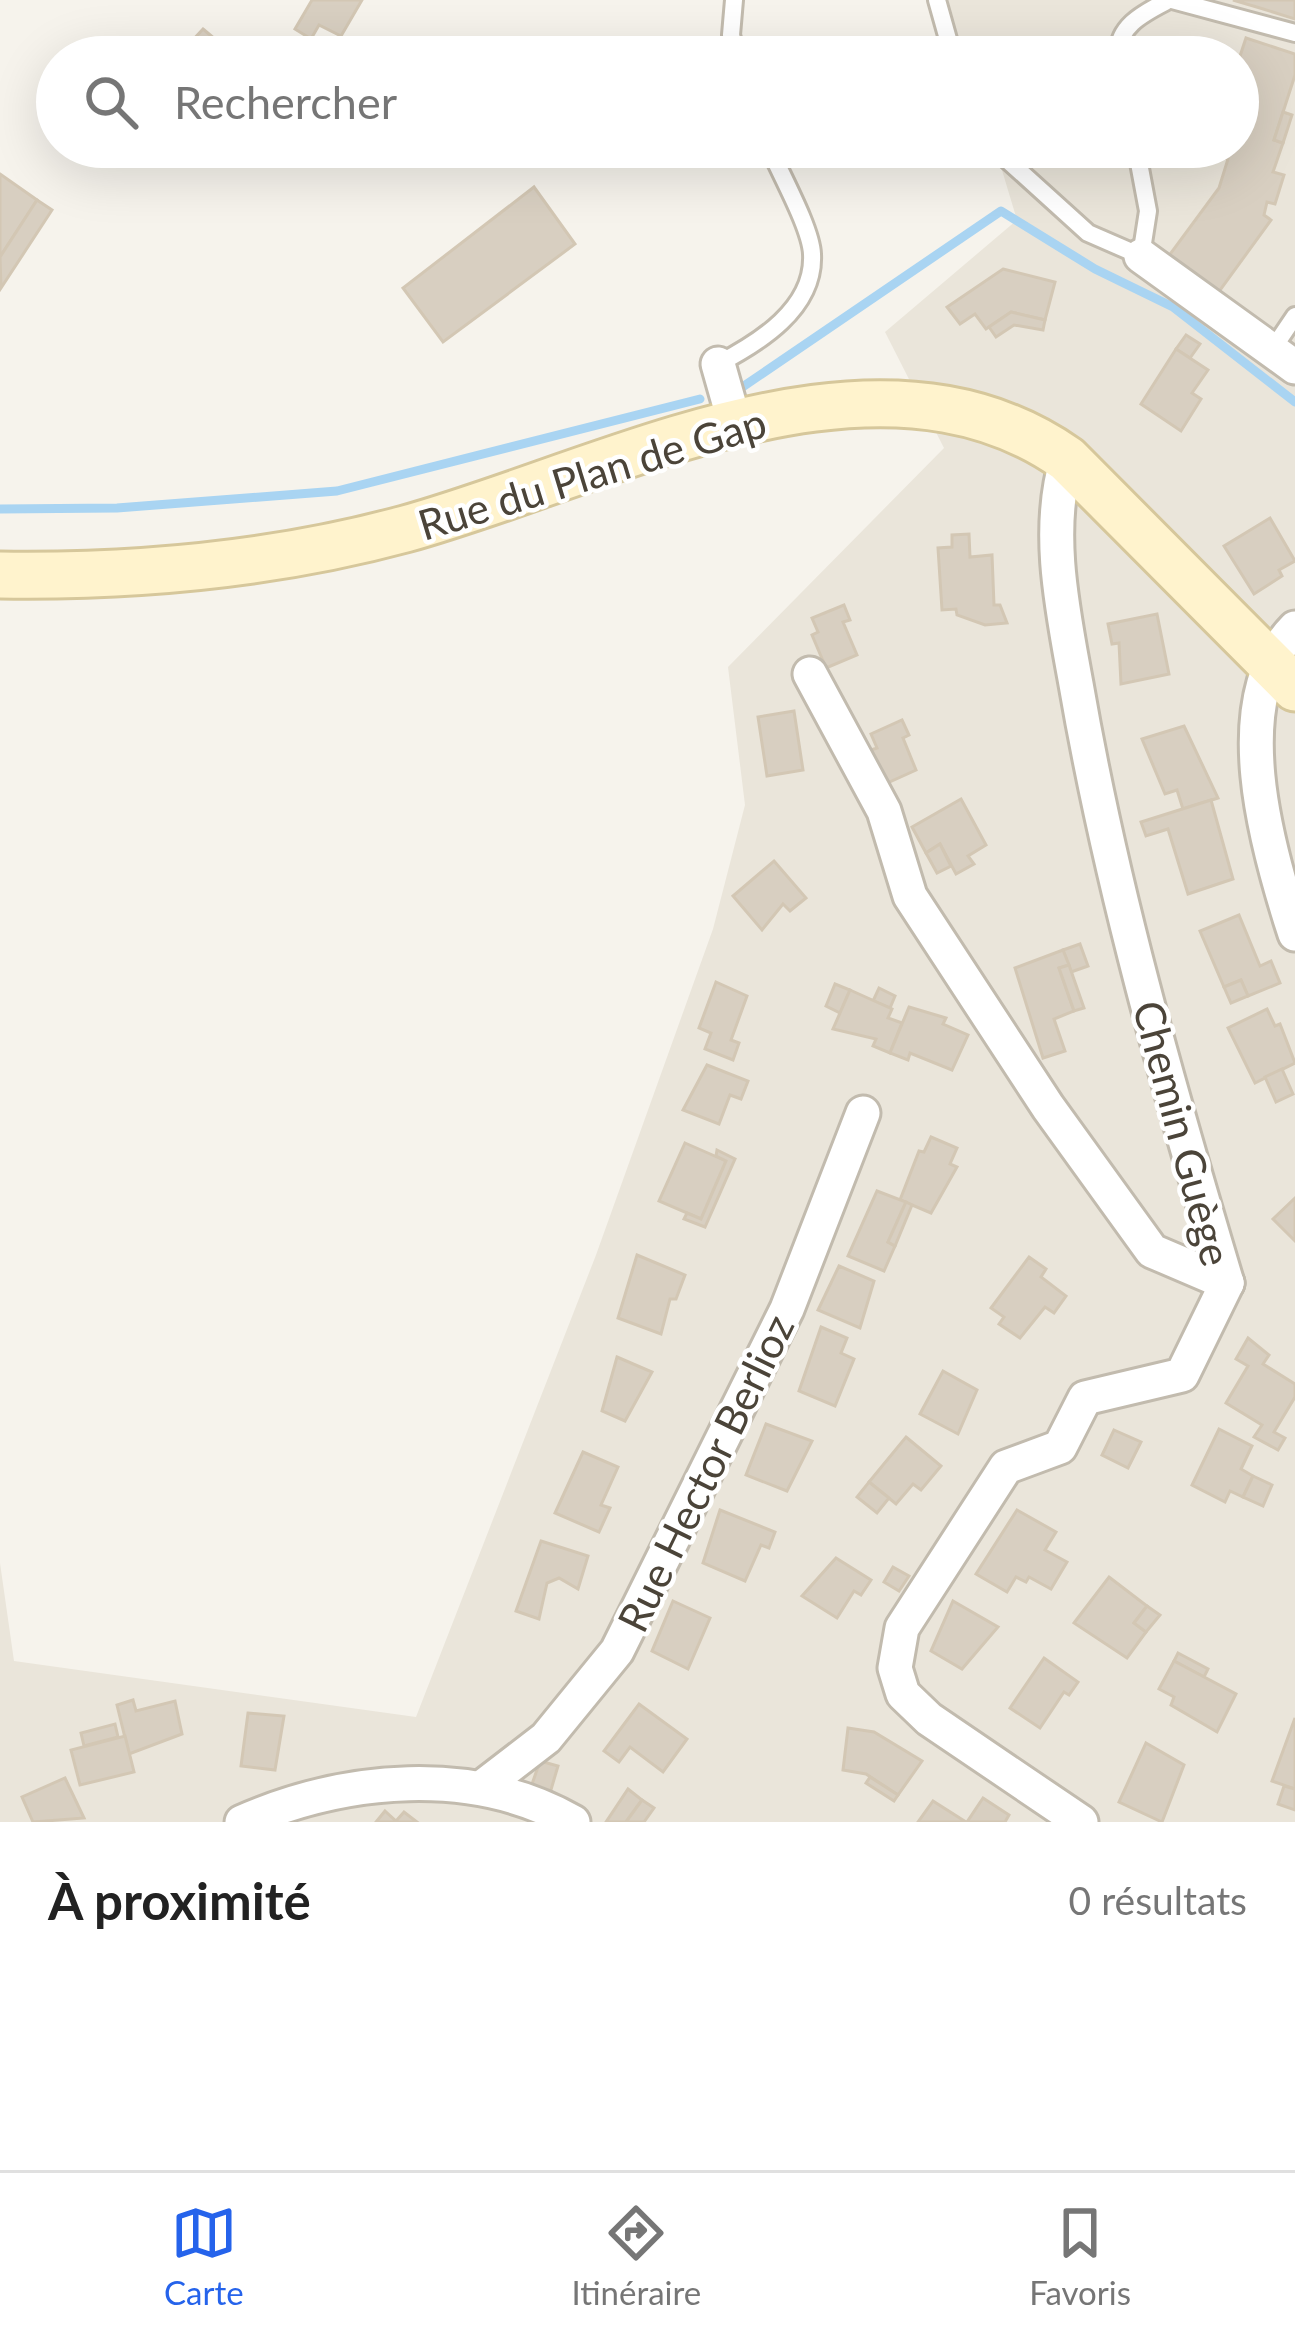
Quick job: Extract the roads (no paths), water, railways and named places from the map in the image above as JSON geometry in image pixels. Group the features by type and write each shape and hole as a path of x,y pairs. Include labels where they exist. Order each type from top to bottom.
{"main road":[{"name":"Rue du Plan de Gap","path":"0,575 175,572 271,559 405,529 735,424 875,401 930,404 1028,432 1067,459 1286,658"}],"street":[{"path":"1141,256 1283,359"},
{"path":"718,364 735,424"},
{"name":"Chemin Guège","path":"1067,459 1055,518 1081,715 1131,940 1227,1283"},
{"path":"1286,658 1258,735 1268,852 1295,934"},
{"name":"Chemin Guège","path":"810,674 884,812 910,896 1048,1107 1152,1251 1227,1283"},
{"name":"Rue Hector Berlioz","path":"481,1788 546,1738 617,1652 787,1309 863,1113"},
{"path":"1081,1822 929,1719 904,1694 895,1668 902,1628 1006,1467 1060,1447 1085,1398 1182,1375 1227,1283"},
{"path":"242,1822 289,1802 339,1791 453,1784 543,1805 573,1822"}],"lane":[{"path":"731,36 734,0"},
{"path":"937,0 947,36"},
{"path":"1124,36 1134,17 1171,0 1295,33"},
{"path":"718,364 767,338 802,294 812,254 777,168"},
{"path":"1016,168 1088,233 1141,256 1148,211 1140,168"},
{"path":"1283,359 1295,316"}],"waterway":[{"path":"741,388 1001,211 1095,269 1173,307 1295,402"},
{"path":"0,509 117,508 337,491 700,399"}]}
